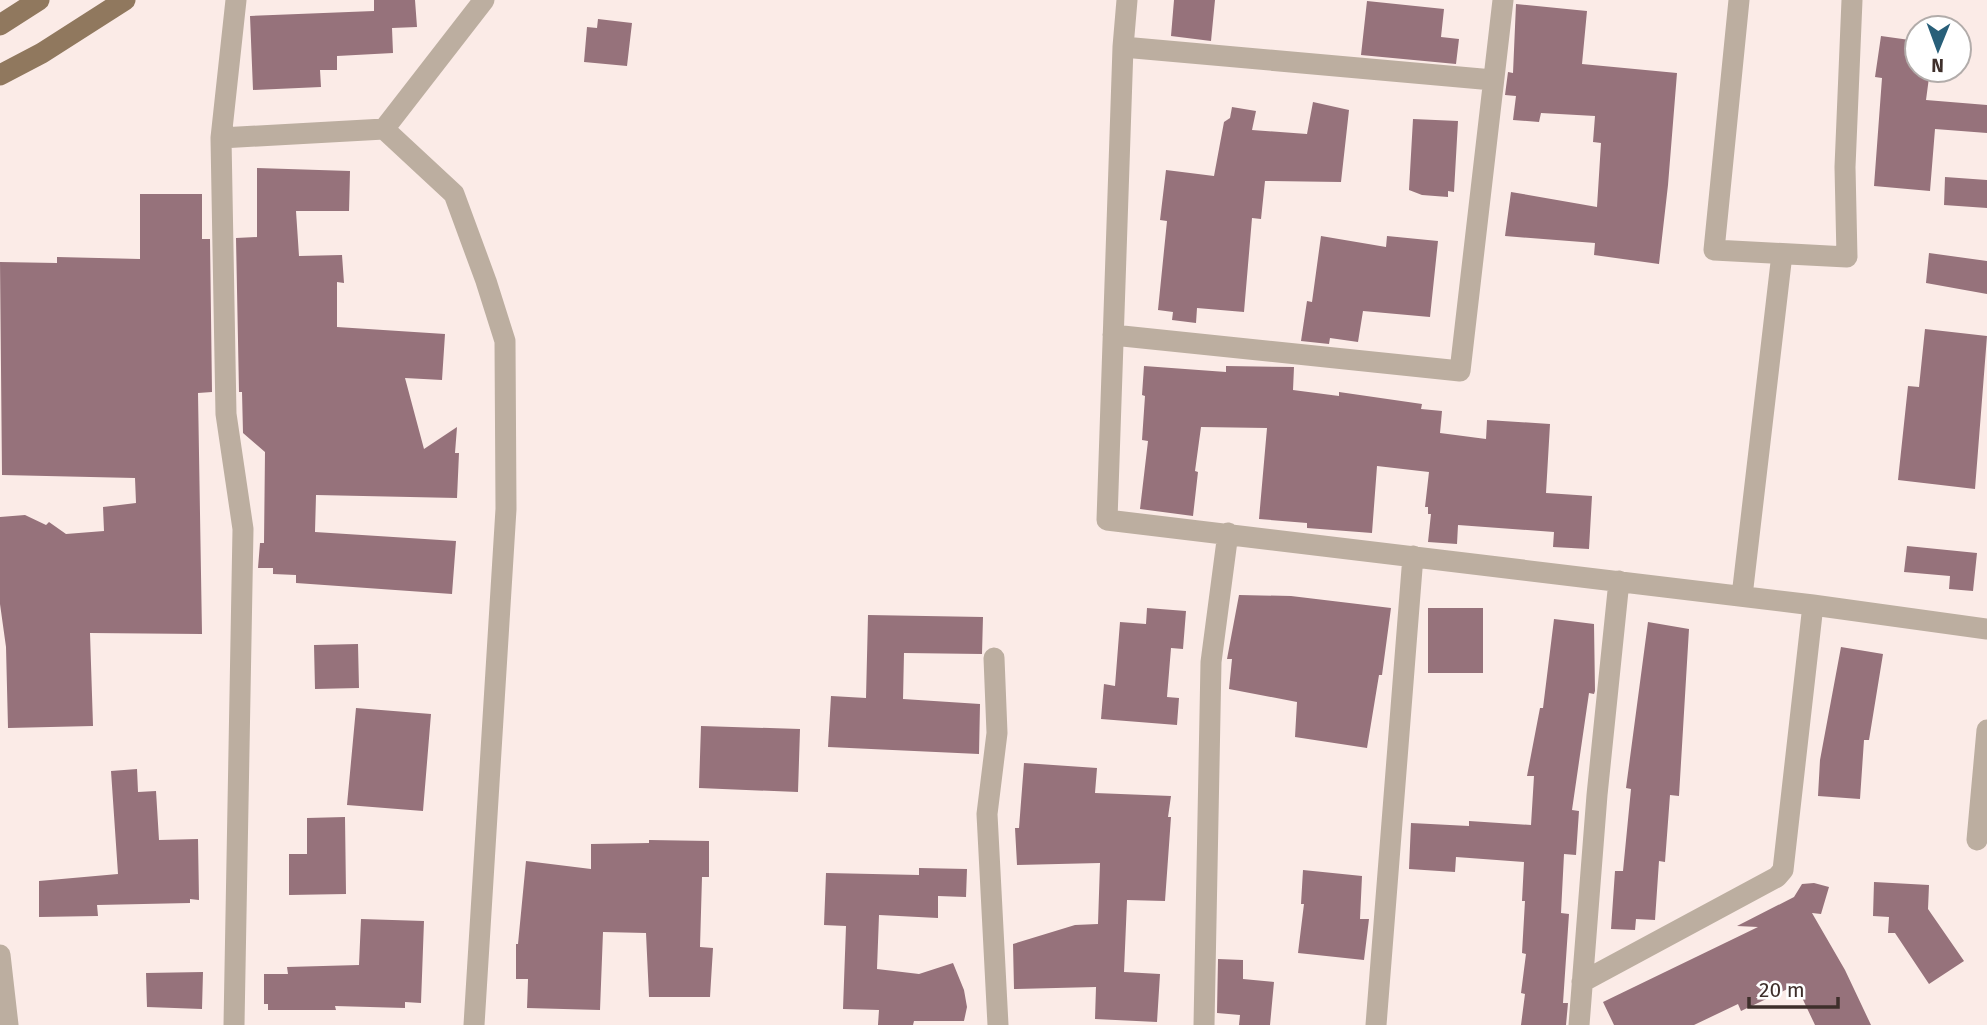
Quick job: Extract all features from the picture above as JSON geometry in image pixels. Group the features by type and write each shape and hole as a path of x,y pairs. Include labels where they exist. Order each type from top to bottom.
{"main road":[{"path":"0,25 38,0"},
{"path":"0,75 42,53 125,0"}],"street":[{"path":"234,1025 243,529 226,414 221,138 236,0"},
{"path":"384,129 484,0"},
{"path":"1127,0 1122,47 1107,520 1742,596 1987,629"},
{"path":"1113,335 1460,371 1503,0"},
{"path":"1739,0 1714,250 1847,257 1845,167 1852,0"},
{"path":"1122,47 1493,80"},
{"path":"221,138 384,129 454,194 505,341 506,509 474,1025"},
{"path":"1742,596 1782,254"},
{"path":"1204,1025 1211,662 1228,533"},
{"path":"1376,1025 1413,556"},
{"path":"1579,1025 1597,795 1619,581"},
{"path":"1582,982 1777,877 1783,870 1813,605"},
{"path":"994,659 997,733 988,814 998,1025"},
{"path":"1977,840 1987,730"},
{"path":"0,955 8,1025"}],"building":[{"path":"374,0 415,0 417,27 392,28 393,53 337,56 337,70 320,70 321,87 253,90 250,16 374,11"},
{"path":"1174,0 1215,0 1211,41 1171,36"},
{"path":"1367,1 1444,9 1441,37 1459,39 1456,64 1361,55"},
{"path":"1516,4 1587,11 1582,64 1677,73 1659,264 1594,255 1595,243 1505,236 1511,192 1597,207 1601,143 1593,142 1595,116 1541,113 1539,122 1513,120 1516,96 1505,95 1508,72 1513,73"},
{"path":"598,19 632,23 627,66 584,62 587,27 597,28"},
{"path":"1881,36 1903,39 1903,84 1928,84 1926,100 1987,105 1987,133 1935,129 1930,191 1874,186 1882,78 1875,77"},
{"path":"1313,102 1349,110 1341,182 1265,181 1261,219 1252,218 1244,312 1197,308 1196,323 1172,320 1173,312 1158,310 1167,221 1160,220 1166,170 1214,176 1224,122 1230,118 1232,107 1256,111 1252,130 1307,134"},
{"path":"1413,119 1458,121 1454,192 1448,191 1448,197 1422,195 1409,190"},
{"path":"257,168 350,171 349,211 296,211 299,256 342,255 344,283 337,282 337,327 445,334 442,380 405,378 424,449 457,427 457,498 316,495 315,532 456,541 452,594 296,583 296,575 273,574 273,568 258,568 260,543 264,543 265,452 243,433 242,392 239,392 236,238 257,237"},
{"path":"1945,177 1987,180 1987,208 1944,205"},
{"path":"140,194 202,194 202,239 210,239 212,392 198,393 202,634 90,633 93,726 8,728 6,647 0,604 0,517 25,515 46,525 49,522 66,534 104,531 103,507 136,503 135,478 2,475 0,262 57,263 57,257 140,259"},
{"path":"1321,236 1386,247 1387,236 1438,241 1430,317 1363,311 1358,342 1330,338 1329,344 1301,341 1307,301 1312,302"},
{"path":"1929,253 1987,261 1987,294 1926,283"},
{"path":"1925,329 1987,336 1975,489 1898,480 1908,386 1919,387"},
{"path":"1144,366 1226,372 1226,366 1294,367 1293,390 1339,396 1339,392 1422,404 1421,409 1442,411 1440,433 1486,439 1487,420 1550,424 1546,493 1592,496 1589,549 1553,547 1554,532 1458,525 1457,544 1428,542 1431,514 1428,514 1428,507 1425,507 1429,472 1377,466 1372,533 1307,528 1307,523 1259,519 1267,428 1201,427 1193,516 1140,509 1148,441 1142,440"},
{"path":"1907,546 1977,553 1973,591 1949,589 1950,576 1904,572"},
{"path":"1239,595 1291,596 1391,608 1382,675 1379,675 1367,748 1295,737 1297,702 1229,689 1232,659 1227,659"},
{"path":"1147,608 1186,611 1183,649 1171,648 1167,697 1179,698 1177,725 1101,719 1104,684 1115,686 1120,622 1146,624"},
{"path":"1428,608 1483,608 1483,673 1428,673"},
{"path":"868,615 983,617 982,654 904,653 903,699 980,704 979,754 828,747 831,696 866,698"},
{"path":"1554,619 1594,624 1595,691 1594,694 1589,693 1572,810 1579,811 1576,855 1564,854 1561,913 1569,914 1563,1003 1568,1003 1566,1025 1521,1025 1525,994 1521,993 1526,954 1522,953 1524,862 1456,857 1455,872 1409,869 1411,823 1469,826 1469,821 1531,825 1534,776 1527,776 1540,708 1543,708"},
{"path":"1648,622 1689,629 1679,796 1670,795 1665,862 1659,861 1655,920 1636,919 1635,930 1611,929 1615,871 1623,871 1631,789 1626,788"},
{"path":"358,644 359,688 315,689 314,645"},
{"path":"1841,647 1883,654 1869,740 1864,740 1860,799 1818,796 1820,760"},
{"path":"356,708 431,714 423,811 347,805"},
{"path":"701,726 800,729 798,792 699,788"},
{"path":"1024,763 1097,768 1095,793 1171,796 1165,901 1127,900 1124,972 1160,974 1157,1022 1095,1019 1096,987 1014,989 1013,944 1075,925 1098,924 1100,863 1017,865 1015,828 1019,828"},
{"path":"137,769 138,792 156,791 159,840 198,839 199,900 190,899 190,903 97,905 98,916 39,917 39,881 118,874 111,771"},
{"path":"345,817 346,894 289,895 289,854 307,854 307,818"},
{"path":"649,840 709,841 709,877 702,877 700,947 713,948 710,997 649,997 646,933 603,932 600,1010 527,1008 528,979 516,979 516,944 526,861 591,869 591,844 649,843"},
{"path":"919,868 967,869 966,897 938,896 938,918 879,915 877,969 919,974 953,963 964,990 967,1007 964,1021 914,1021 913,1025 878,1025 879,1010 843,1009 846,926 824,925 826,873 919,875"},
{"path":"1303,870 1362,876 1360,919 1369,919 1364,960 1298,953 1304,904 1301,904"},
{"path":"1874,882 1929,885 1928,909 1964,961 1929,984 1895,933 1888,933 1889,917 1873,916"},
{"path":"1814,883 1829,887 1821,914 1812,913 1845,970 1871,1025 1815,1025 1796,985 1741,1011 1738,1004 1694,1025 1614,1025 1603,1002 1758,927 1737,926 1794,897 1802,884"},
{"path":"361,919 424,921 421,1003 405,1002 405,1008 335,1006 336,1010 268,1010 268,1004 264,1004 264,974 288,974 287,967 359,965"},
{"path":"1218,959 1243,960 1243,979 1274,982 1270,1025 1239,1025 1240,1015 1217,1013"},
{"path":"203,972 202,1009 147,1007 146,973"}]}
